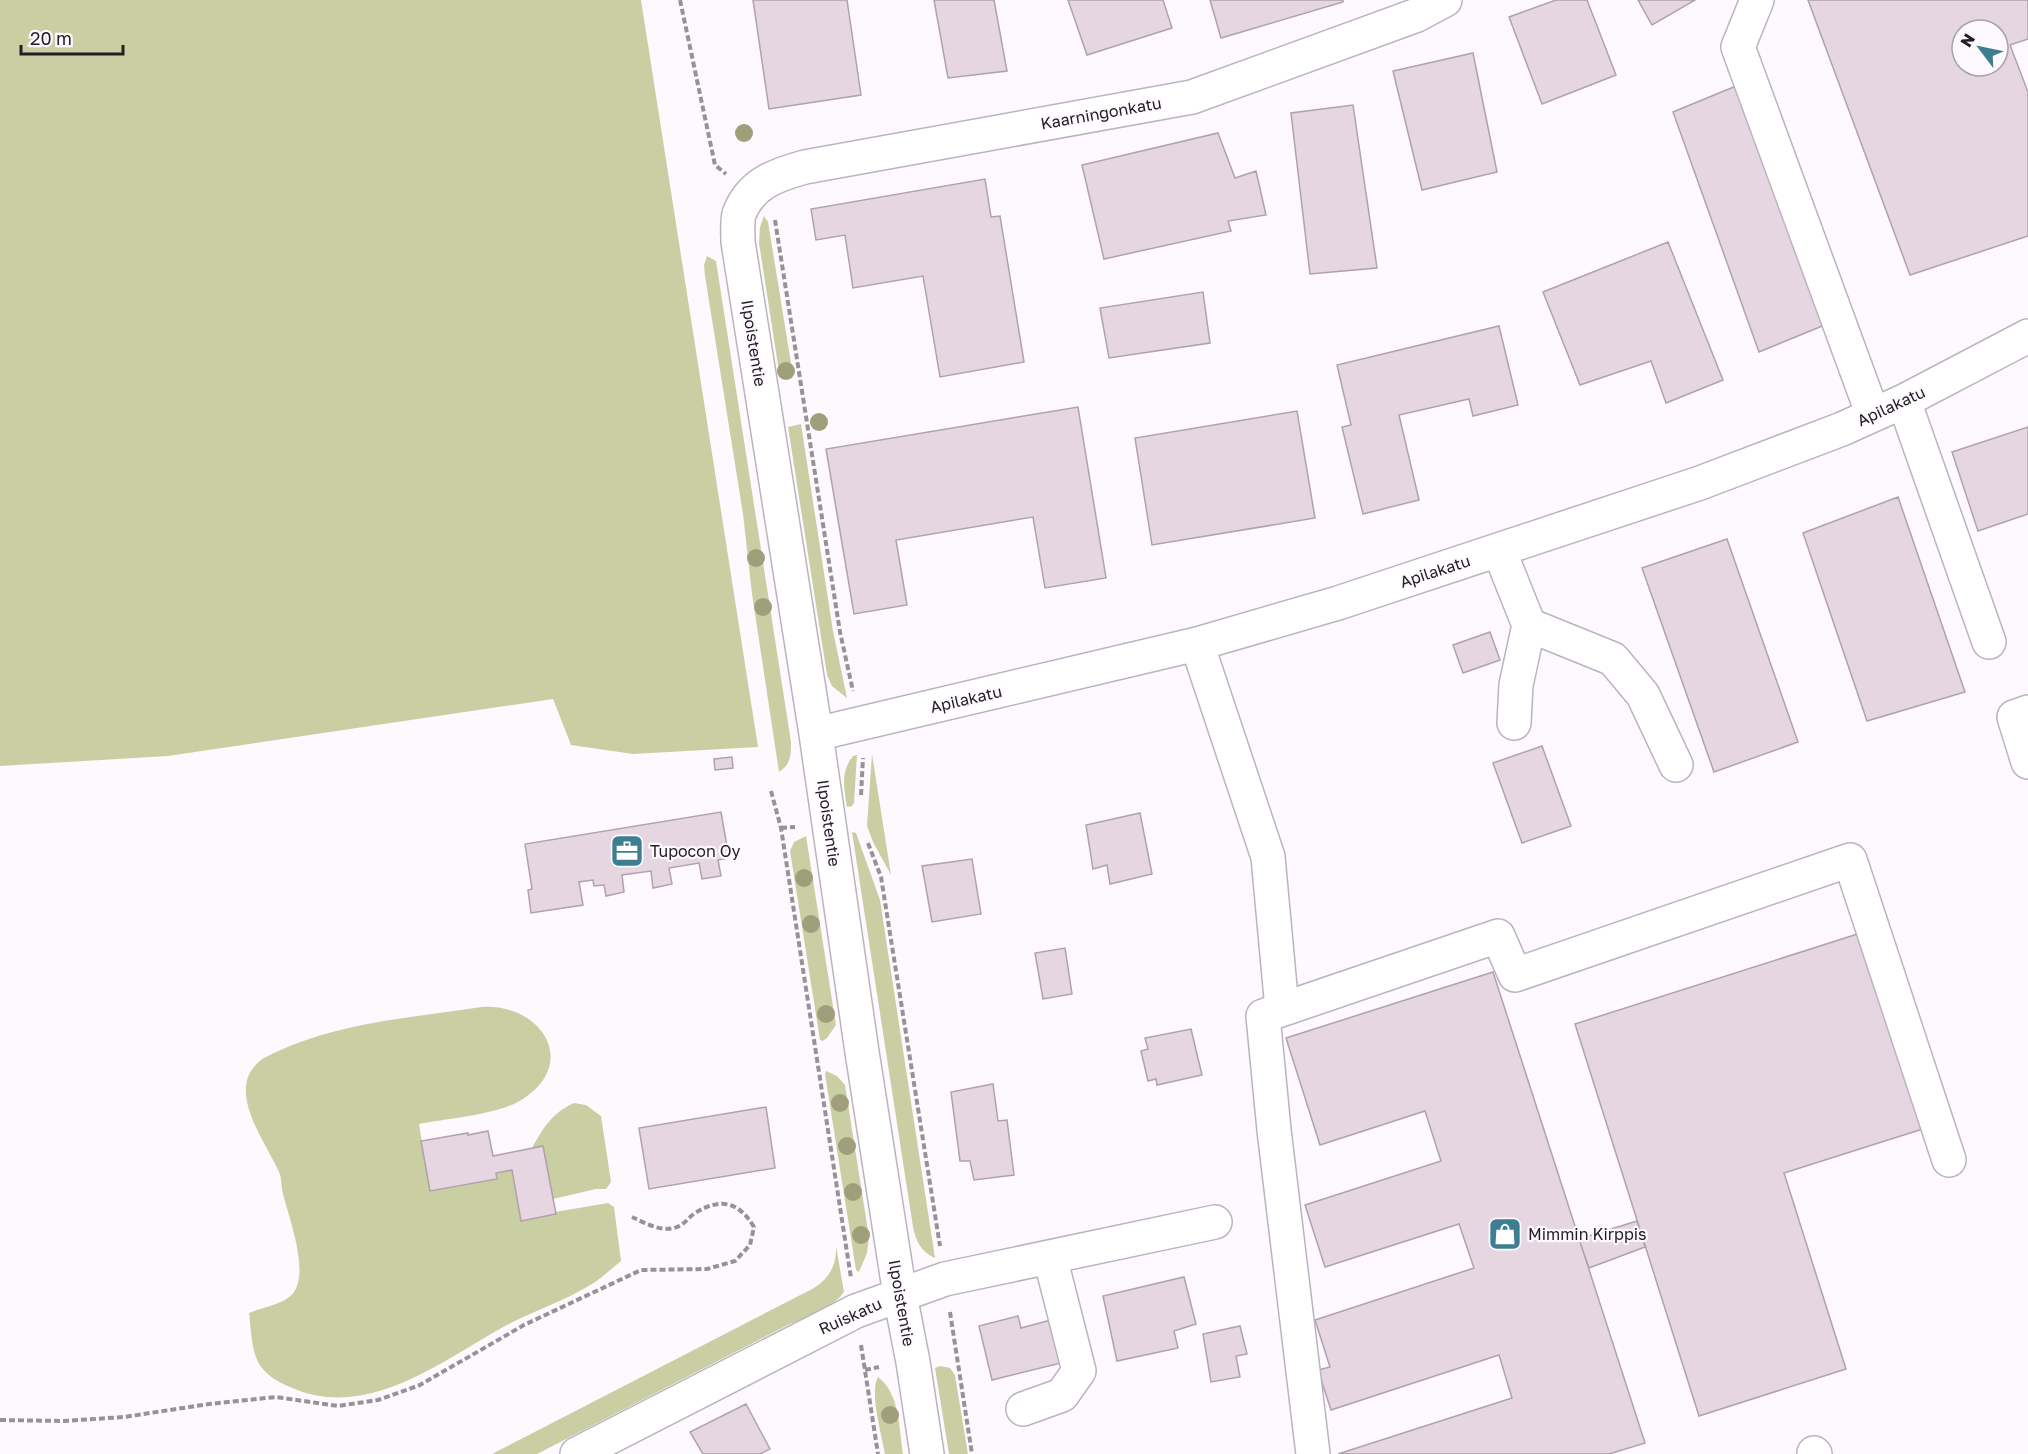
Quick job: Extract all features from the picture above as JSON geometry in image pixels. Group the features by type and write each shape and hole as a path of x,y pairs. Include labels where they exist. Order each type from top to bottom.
{"street":[{"name":"Kaarningonkatu","path":"751,195 764,181 781,173 805,167 1192,97 1417,15 1445,0"},
{"path":"1757,0 1738,47 1873,415"},
{"name":"Ilpoistentie","path":"751,195 739,215 738,242 816,734 862,1052 927,1454"},
{"name":"Apilakatu","path":"816,734 1197,644 1338,603 1700,483 1842,429 1904,401 2028,336"},
{"path":"1904,401 1989,642"},
{"path":"1499,550 1529,625 1516,685 1514,723"},
{"path":"1529,625 1613,659 1643,695 1676,765"},
{"path":"1197,644 1268,856 1282,1009"},
{"path":"2028,712 2014,717 2028,762"},
{"path":"1313,1454 1274,1130 1263,1016 1498,936 1515,975 1850,860 1948,1160"},
{"name":"Ruiskatu","path":"577,1454 856,1311 945,1279 1215,1222"},
{"path":"1023,1410 1062,1395 1079,1371 1050,1257"}],"path":[{"path":"680,0 715,165 751,195 776,222 840,632 861,724 864,751 861,797"},
{"path":"771,791 781,828 878,1454"},
{"path":"866,839 881,877 972,1454"},
{"path":"0,1420 64,1421 124,1417 209,1404 276,1397 338,1406 378,1400 420,1385 524,1325 641,1270 707,1269 735,1261 750,1245 754,1227 746,1213 734,1204 712,1205 695,1213 676,1228 655,1228 632,1217"}],"green space":[{"path":"0,0 641,0 758,747 633,754 571,745 553,699 168,756 0,766"},
{"path":"764,216 768,222 793,375 780,378 759,243 760,227"},
{"path":"707,256 716,261 791,742 790,759 779,772 752,594 743,514 705,276 704,265"},
{"path":"801,424 833,631 847,698 832,686 827,675 788,427"},
{"path":"872,754 891,875 867,826"},
{"path":"857,755 854,803 847,807 844,787 846,768 853,756"},
{"path":"852,832 856,833 880,900 935,1258 920,1246 913,1227"},
{"path":"806,836 836,1025 823,1041 820,1040 790,851 794,842"},
{"path":"482,1007 503,1008 521,1014 535,1025 546,1038 550,1053 549,1068 540,1084 523,1099 513,1104 473,1115 419,1124 430,1191 497,1179 496,1173 512,1170 522,1221 555,1214 555,1212 608,1203 614,1207 621,1261 582,1290 505,1326 402,1383 375,1392 347,1397 318,1396 281,1383 268,1374 258,1362 249,1313 286,1300 294,1292 298,1282 299,1258 280,1174 257,1129 246,1098 247,1083 252,1070 264,1058 290,1046 343,1029"},
{"path":"826,1071 837,1076 845,1085 869,1237 867,1253 859,1272 856,1270"},
{"path":"574,1103 586,1105 601,1116 611,1182 606,1189 596,1189 553,1199 543,1146 532,1148 549,1121"},
{"path":"836,1246 844,1292 832,1304 537,1454 492,1454 814,1288 831,1270"},
{"path":"940,1366 950,1368 955,1375 968,1454 949,1454 935,1368"},
{"path":"878,1377 891,1392 895,1402 903,1454 885,1454 875,1403"}],"building":[{"path":"753,0 847,0 861,95 769,109"},
{"path":"934,0 994,0 1007,71 948,78"},
{"path":"1068,0 1163,0 1172,28 1087,55"},
{"path":"1210,0 1343,0 1343,2 1221,38"},
{"path":"1556,0 1587,0 1616,75 1542,104 1509,17"},
{"path":"1638,0 1695,0 1652,25"},
{"path":"1808,0 2028,0 2028,39 2010,45 2028,92 2028,236 1910,275"},
{"path":"1473,53 1497,172 1422,190 1393,71"},
{"path":"1736,86 1827,324 1759,352 1673,112"},
{"path":"1353,105 1377,268 1310,274 1291,113"},
{"path":"1218,133 1235,178 1256,171 1266,215 1228,221 1231,231 1104,259 1082,165"},
{"path":"985,179 991,217 1000,216 1024,362 940,377 923,276 853,288 845,235 816,240 811,209"},
{"path":"1668,242 1723,380 1666,403 1651,361 1580,385 1543,292"},
{"path":"1203,292 1210,343 1109,358 1100,308"},
{"path":"1499,326 1518,405 1473,416 1469,399 1399,415 1419,500 1363,514 1342,427 1351,425 1337,365"},
{"path":"1078,407 1106,578 1045,588 1033,517 896,540 907,605 854,614 826,449"},
{"path":"1297,411 1315,518 1152,545 1135,438"},
{"path":"2028,427 2028,514 1978,531 1952,452"},
{"path":"1898,497 1965,692 1867,721 1803,533"},
{"path":"1727,539 1798,742 1714,772 1642,568"},
{"path":"1490,632 1500,660 1463,673 1453,645"},
{"path":"1542,746 1571,826 1522,843 1493,763"},
{"path":"732,757 733,768 715,770 714,759"},
{"path":"721,812 729,858 718,860 721,876 702,879 699,863 669,868 672,884 653,888 651,871 622,875 624,892 606,896 604,885 594,886 593,880 579,882 583,905 531,913 528,890 532,889 525,844"},
{"path":"1140,813 1152,874 1110,884 1107,865 1093,869 1086,825"},
{"path":"972,859 981,914 932,922 922,866"},
{"path":"1867,931 1929,1127 1784,1173 1846,1369 1699,1416 1575,1024"},
{"path":"1065,948 1072,994 1043,999 1035,953"},
{"path":"1493,972 1645,1443 1609,1454 1338,1454 1512,1398 1499,1355 1331,1410 1318,1370 1330,1367 1315,1320 1474,1268 1459,1224 1325,1267 1305,1205 1441,1161 1425,1111 1320,1145 1286,1038"},
{"path":"1191,1029 1202,1075 1157,1085 1156,1079 1148,1081 1141,1051 1148,1049 1145,1038"},
{"path":"993,1084 998,1121 1007,1120 1014,1175 974,1180 970,1161 960,1161 951,1092"},
{"path":"766,1107 775,1168 649,1189 639,1128"},
{"path":"488,1131 493,1156 543,1146 556,1214 521,1221 512,1170 496,1173 497,1179 430,1191 421,1141"},
{"path":"1637,1221 1645,1247 1589,1268 1579,1239"},
{"path":"1184,1277 1196,1324 1174,1331 1178,1348 1117,1361 1103,1296"},
{"path":"1018,1316 1021,1328 1051,1320 1061,1363 992,1380 979,1326"},
{"path":"1240,1326 1247,1354 1236,1356 1240,1377 1211,1382 1203,1334"},
{"path":"746,1404 770,1449 760,1454 703,1454 690,1432"}],"place":[{"name":"Tupocon Oy","path":"627,851"},
{"name":"Mimmin Kirppis","path":"1505,1234"}]}
